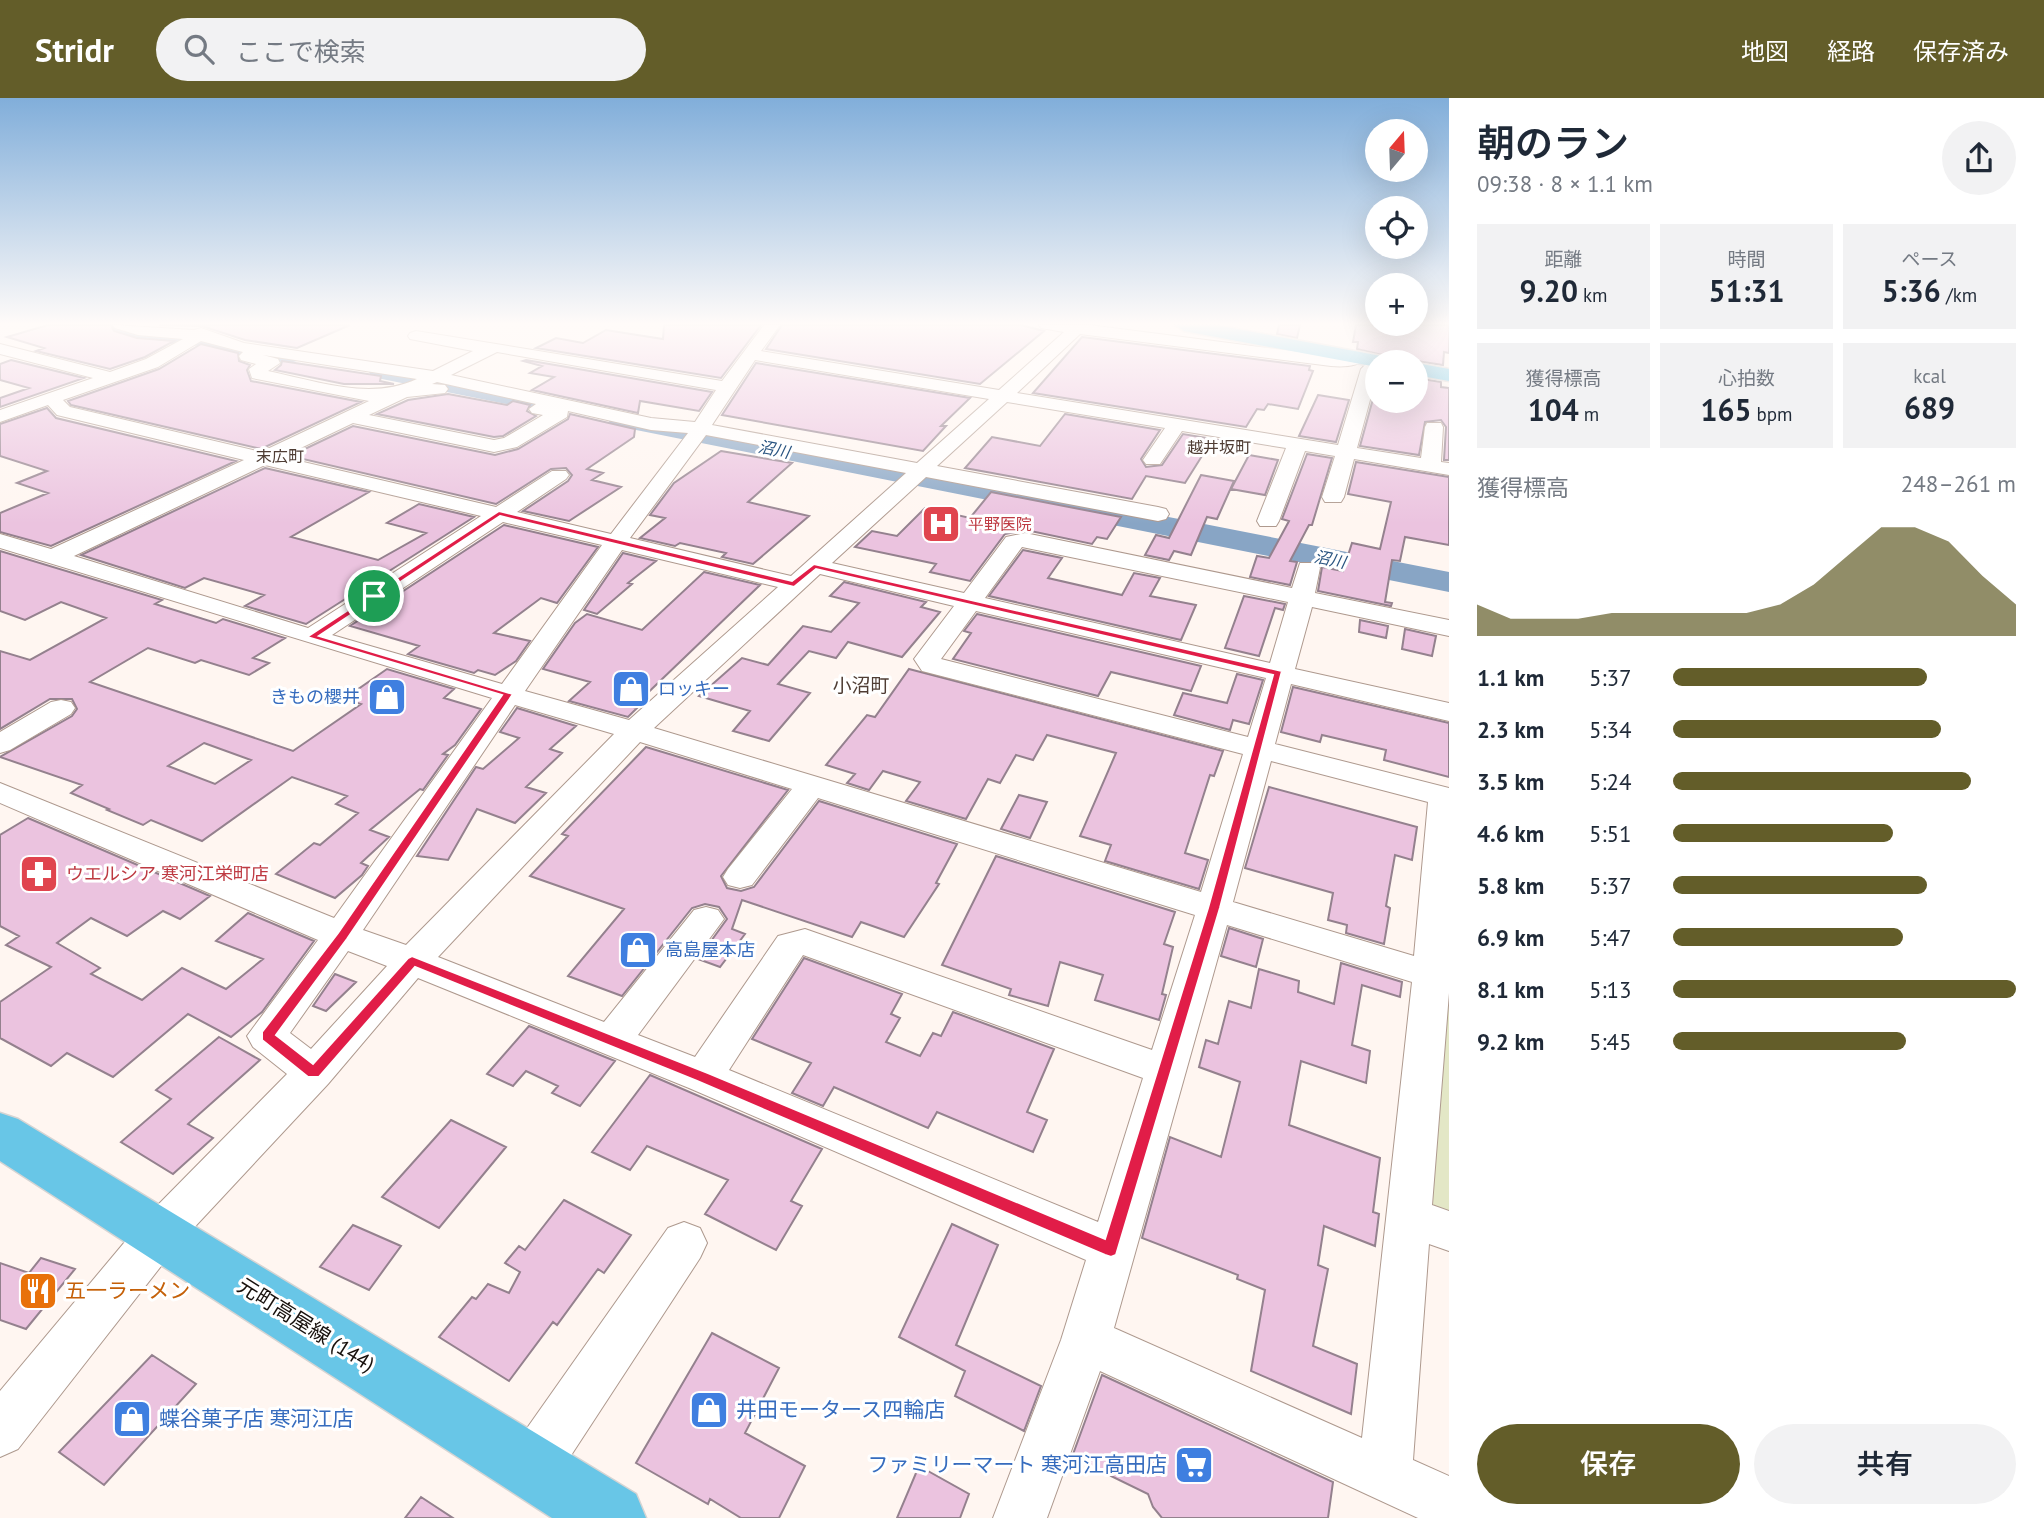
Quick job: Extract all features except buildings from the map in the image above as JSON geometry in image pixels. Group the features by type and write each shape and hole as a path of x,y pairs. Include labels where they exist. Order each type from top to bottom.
{"main road":[{"name":"元町高屋線 (144)","path":"0,1134 612,1518"}],"street":[{"path":"0,416 70,391"},
{"path":"343,391 366,396 387,391"},
{"path":"54,557 404,391"},
{"path":"450,391 560,413 696,435 912,478 1158,514"},
{"path":"461,391 652,424 696,435"},
{"path":"681,395 687,391"},
{"path":"314,1073 267,1036 343,936 508,694 696,435 724,391"},
{"path":"968,391 1439,468 1434,427"},
{"path":"0,1431 160,1233 314,1073 412,961 634,731 1008,391"},
{"path":"1333,496 1363,391"},
{"path":"51,398 64,411 618,542 968,601 1449,712"},
{"path":"351,417 494,446 510,443 560,413"},
{"path":"1153,460 1176,425"},
{"path":"1268,521 1297,445"},
{"path":"311,637 559,475"},
{"path":"1385,1475 1429,1224 1446,798 931,665 927,659 1014,542 1025,540 1305,583 1449,628"},
{"path":"0,541 311,637 634,731 1440,978"},
{"path":"1020,1518 1086,1339 1214,908 1305,583"},
{"path":"0,744 61,708"},
{"path":"740,877 811,786"},
{"path":"0,792 343,936 703,1077 1111,1249"},
{"path":"612,1040 706,919"},
{"path":"703,1077 791,944 805,942 1165,1070"},
{"path":"532,1467 684,1243"},
{"path":"1086,1339 1449,1504"}],"green space":[{"path":"1449,980 1449,1231 1409,1216"}],"waterway":[{"name":"沼川","path":"477,391 526,401"},
{"name":"沼川","path":"620,420 885,473 939,480 1449,582"}],"place":[{"name":"平野医院","path":"941,524"},
{"name":"ロッキー","path":"631,689"},
{"name":"きもの櫻井","path":"387,697"},
{"name":"ウエルシア 寒河江栄町店","path":"39,874"},
{"name":"高島屋本店","path":"638,950"},
{"name":"五一ラーメン","path":"38,1291"},
{"name":"井田モータース四輪店","path":"709,1410"},
{"name":"蝶谷菓子店 寒河江店","path":"132,1419"},
{"name":"ファミリーマート 寒河江高田店","path":"1194,1465"}],"district":[{"name":"越井坂町","path":"1219,447"},
{"name":"末広町","path":"280,456"},
{"name":"小沼町","path":"861,685"}],"route":[{"path":"499,514 794,584 814,566 1279,673 1214,908 1111,1249 703,1077 412,961 314,1073 267,1036 343,936 508,694 311,637 374,596 499,514"}]}
